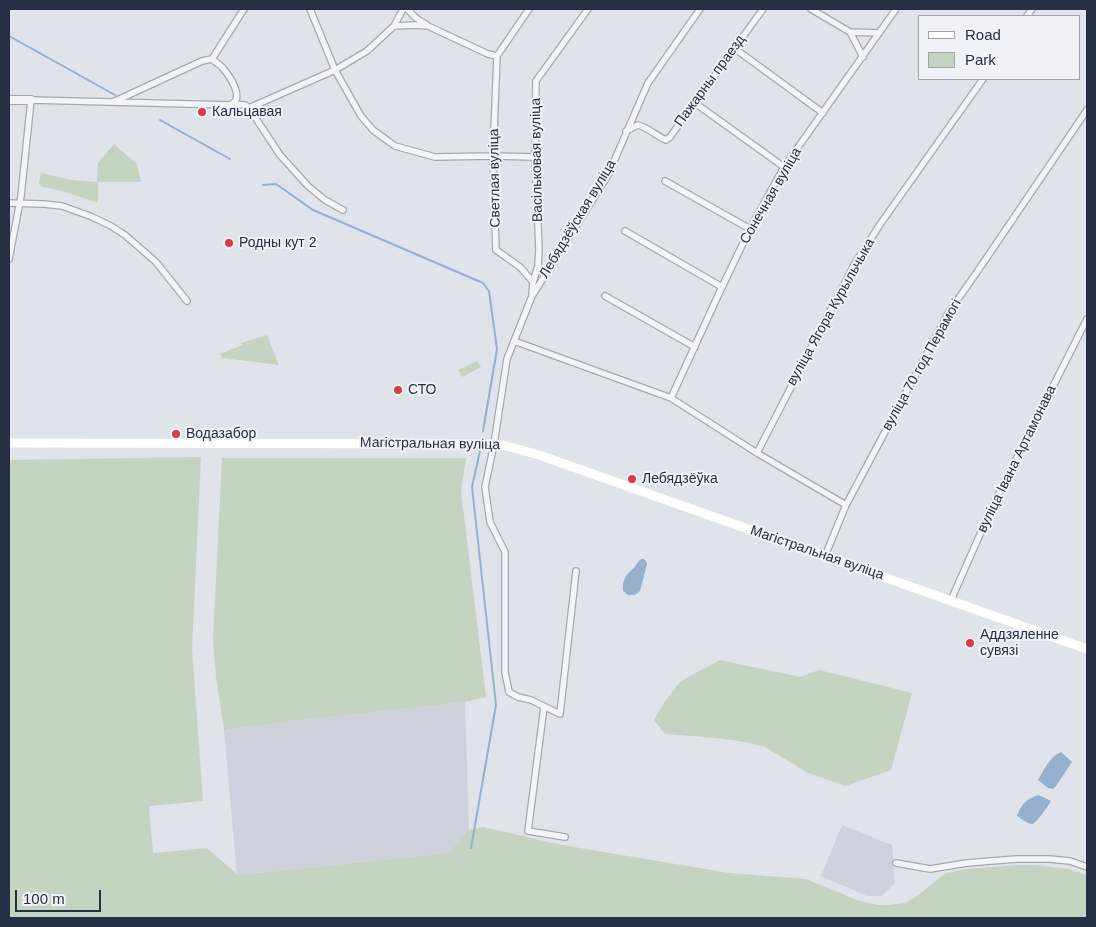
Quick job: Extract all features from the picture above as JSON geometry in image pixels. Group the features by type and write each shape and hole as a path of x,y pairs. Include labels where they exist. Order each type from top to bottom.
{"main road":[{"name":"Магістральная вуліца","path":"9,443 503,445 539,455 1087,648"}],"street":[{"path":"212,60 244,9"},
{"path":"311,9 335,70 361,116 372,130 395,146 435,157 536,157"},
{"path":"249,108 335,70 368,51 394,26 403,9"},
{"path":"407,9 428,26 488,54 497,56 529,9"},
{"name":"Васільковая вуліца","path":"532,296 539,250 536,81 588,9"},
{"name":"Лебядзёўская вуліца","path":"544,707 509,692 506,672 505,552 490,522 485,488 507,359 532,296 608,174 648,83 700,9"},
{"name":"Пажарны праезд","path":"626,131 638,125 646,127 666,140 670,137 763,9"},
{"path":"811,9 850,32 879,33"},
{"name":"Сонечная вуліца","path":"671,398 750,229 784,167 896,9"},
{"path":"394,26 428,26"},
{"path":"850,32 863,56"},
{"path":"734,48 823,113"},
{"name":"Светлая вуліца","path":"497,56 493,156 496,250 520,267 533,282"},
{"path":"113,102 202,61 212,60 223,68 235,87 237,99 234,104"},
{"name":"вуліца Ягора Курыльчыка","path":"757,453 854,265 881,223 982,80"},
{"path":"9,100 245,105 249,108 280,154 308,186 325,200 342,210"},
{"path":"9,259 20,203 31,100"},
{"path":"695,103 784,167"},
{"name":"вуліца 70 год Перамогі","path":"825,556 846,505 949,312 1087,110"},
{"path":"665,181 750,229"},
{"path":"9,204 62,206 111,226 125,235 156,262 187,301"},
{"path":"625,231 722,287"},
{"path":"538,266 548,271"},
{"path":"605,296 695,347"},
{"name":"вуліца Івана Артамонава","path":"951,600 992,505 1087,319"},
{"path":"514,341 671,398 757,453 846,505"},
{"path":"564,837 528,831 544,707 560,714 576,571"},
{"path":"896,863 930,869 977,862 1049,859 1070,860 1087,867"}],"shaded area":[{"path":"465,702 469,830 448,853 237,875 224,730 287,722 287,720 293,719 294,721"},
{"path":"842,825 892,845 895,883 882,896 867,896 821,876"}],"green space":[{"path":"114,144 137,164 141,182 98,182 98,203 40,185 41,173 72,180 97,182 98,163"},
{"path":"267,335 279,365 222,358 220,354 242,345 241,343"},
{"path":"477,361 481,367 462,377 458,370"},
{"path":"201,457 192,649 203,801 149,806 153,853 207,848 238,875 448,853 469,830 483,827 562,845 729,873 806,879 857,900 877,905 906,903 947,873 967,869 1037,865 1068,869 1087,875 1087,918 9,918 9,460"},
{"path":"222,458 466,458 461,491 486,697 465,702 294,721 287,720 287,722 224,730 216,677 213,640"},
{"path":"720,660 800,677 819,670 912,693 891,770 846,786 808,773 765,747 717,738 665,734 654,720 665,701 681,681"}],"water":[{"path":"641,559 644,559 647,564 640,591 635,595 628,595 623,591 625,578"},
{"path":"1061,752 1072,762 1056,786 1053,789 1048,788 1038,780 1050,760"},
{"path":"1038,795 1051,801 1037,821 1030,824 1017,816 1024,803"}],"waterway":[{"path":"9,36 115,95"},
{"path":"160,120 230,159"},
{"path":"263,185 276,184 313,210 483,283 489,291 497,349 483,431"},
{"path":"471,848 496,705 472,487 480,451"}],"place":[{"name":"Кальцавая","path":"202,112"},
{"name":"Родны кут 2","path":"229,243"},
{"name":"СТО","path":"398,390"},
{"name":"Водазабор","path":"176,434"},
{"name":"Лебядзёўка","path":"632,479"},
{"name":"Аддзяленне сувязі","path":"970,643"}]}
